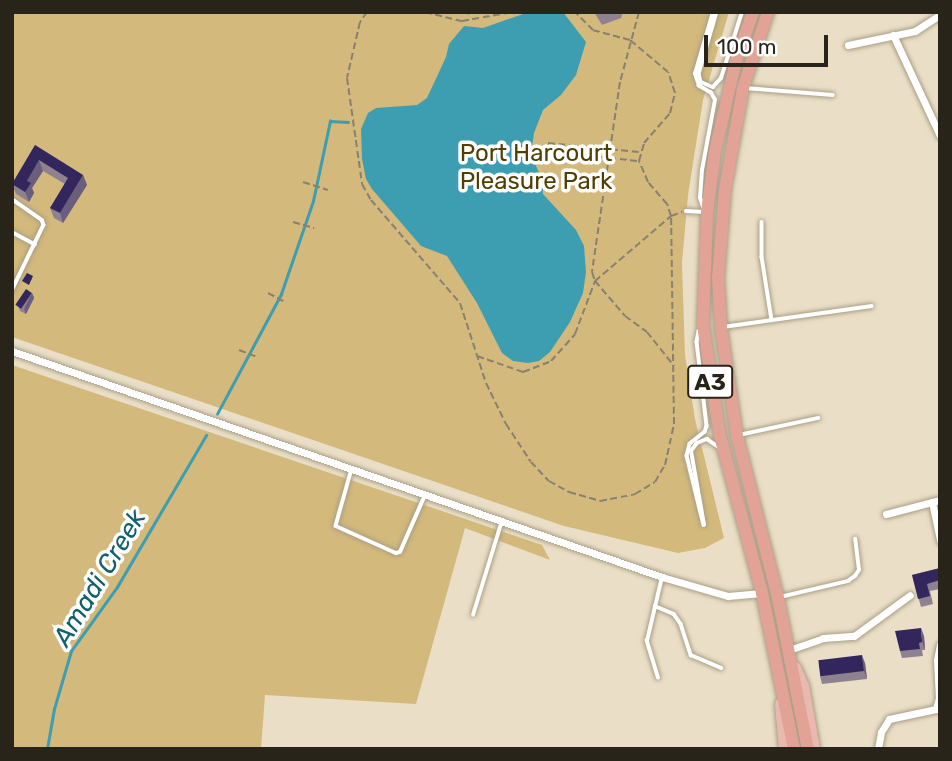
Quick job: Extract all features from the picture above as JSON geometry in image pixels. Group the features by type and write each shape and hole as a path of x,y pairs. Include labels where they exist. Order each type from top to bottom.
{"highway":[{"name":"A3","path":"753,12 725,102 707,213 703,323 712,398 724,454 762,593 794,749"},
{"name":"A3","path":"768,12 743,88 725,190 718,277 721,328 737,436 778,597 808,749"}],"main road":[{"path":"790,655 803,686 814,749"},
{"path":"780,683 785,749"}],"street":[{"path":"848,45 915,31 938,16"},
{"path":"893,35 940,136"},
{"path":"12,351 353,467 662,577 728,596 762,593"},
{"path":"886,514 936,501 940,541"},
{"path":"790,655 823,638 854,636 910,595"},
{"path":"878,749 881,732 889,719 936,709 939,698 940,645"}],"lane":[{"path":"715,12 699,74 701,82 713,87 721,78 742,12"},
{"path":"707,213 700,198 715,100 695,80 715,12"},
{"path":"938,16 940,27"},
{"path":"743,88 833,95"},
{"path":"12,199 41,219 44,225 12,290"},
{"path":"686,211 707,213"},
{"path":"762,222 762,257 772,320"},
{"path":"12,232 35,244"},
{"path":"721,328 872,306"},
{"path":"703,323 696,342 707,426 690,444 687,456 704,525 691,451 697,443 707,439 724,454"},
{"path":"737,436 818,418"},
{"path":"353,467 336,526 396,553 400,552 426,493"},
{"path":"473,615 502,519"},
{"path":"778,597 848,581 855,576 859,570 855,539"},
{"path":"658,678 647,641 662,577"},
{"path":"655,606 674,614 681,624 691,655 721,668"}],"path":[{"path":"367,12 360,22 347,78 362,184 371,200 460,303 476,356 506,424 531,462 549,481 569,492 600,501 635,494 662,475 674,424 671,216 667,204 648,182 639,161 649,136 670,113 675,93 668,72 630,40 593,30 575,12"},
{"path":"425,12 462,21 512,12"},
{"path":"639,12 630,40 592,272 595,281 625,316 647,332 674,367"},
{"path":"639,161 547,149 549,142 640,153"},
{"path":"303,182 328,190"},
{"path":"476,356 523,372 551,361 575,334 595,281 671,216 686,211"},
{"path":"293,222 314,228"},
{"path":"268,293 287,303"},
{"path":"239,350 257,357"}],"green space":[{"name":"Port Harcourt Pleasure Park","path":"12,12 729,12 703,100 688,195 682,263 685,355 695,419 724,538 705,548 678,553 564,526 12,337"},
{"path":"12,365 542,545 550,560 465,528 416,704 265,695 261,749 12,749"}],"water":[{"path":"529,12 563,12 586,42 576,75 561,95 543,110 534,133 531,155 542,179 543,194 576,230 584,246 586,272 583,293 570,322 550,352 539,361 528,363 513,361 502,353 477,303 447,256 421,246 372,189 366,179 362,159 361,129 368,113 376,108 417,105 427,98 446,57 449,44 464,26 483,28"}],"building":[{"path":"35,145 83,175 60,213 50,208 68,178 39,160 27,181 31,183 25,192 12,184"},
{"path":"27,273 33,276 29,285 22,281"},
{"path":"26,289 32,293 21,309 15,305"},
{"path":"940,568 940,580 927,584 930,596 918,599 912,575"},
{"path":"921,628 920,649 900,651 895,631"},
{"path":"862,655 864,671 820,676 818,660"}],"waterway":[{"name":"Amadi Creek","path":"217,414 281,294 313,201 330,121 348,122"},
{"name":"Amadi Creek","path":"47,749 54,709 71,651 117,587 206,435"}]}
